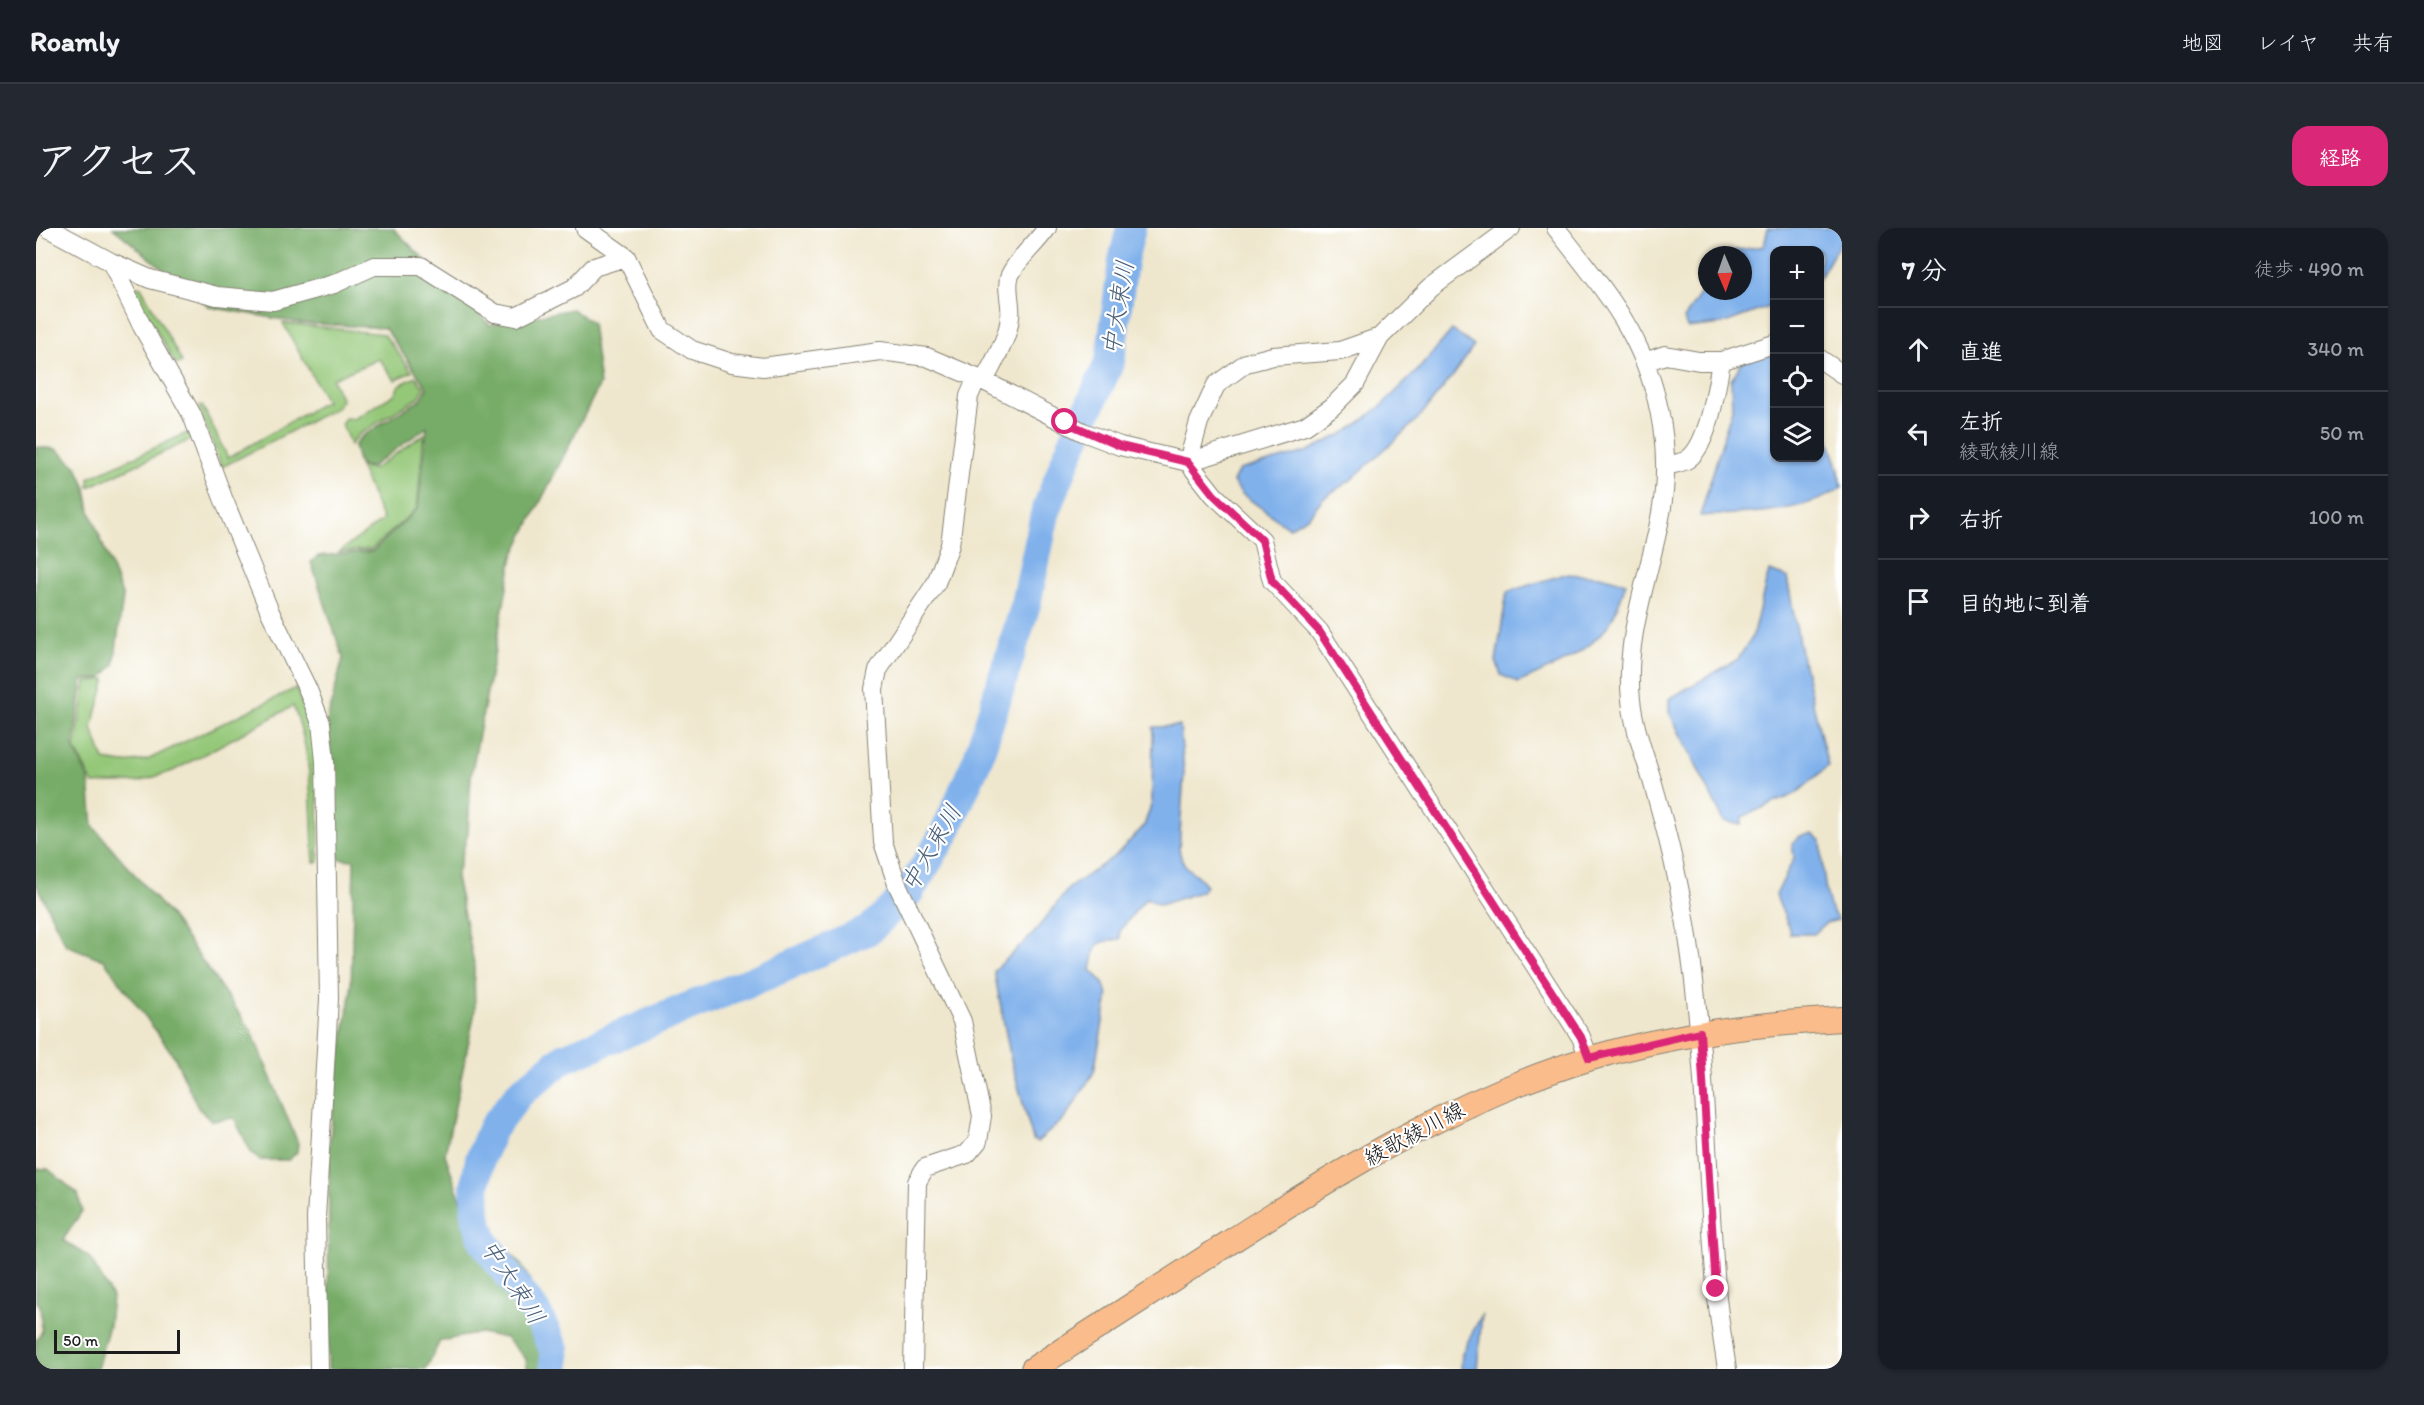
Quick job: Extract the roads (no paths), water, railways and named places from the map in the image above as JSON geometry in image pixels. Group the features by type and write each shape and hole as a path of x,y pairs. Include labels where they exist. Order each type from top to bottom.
{"main road":[{"name":"綾歌綾川線","path":"1033,1369 1302,1195 1383,1147 1470,1103 1523,1081 1589,1058 1700,1032 1842,1019"}],"street":[{"path":"48,228 111,262 150,279 218,296 273,301 334,284 374,266 421,266 495,313 516,317 574,288 594,267 626,257"},
{"path":"585,228 626,257 662,330 692,350 732,363 763,367 880,351 927,357 980,380 1083,432 1120,446 1188,462 1305,426 1332,407 1356,384 1380,337 1431,287 1511,228"},
{"path":"913,1369 917,1182 925,1168 967,1154 978,1142 982,1116 962,1021 897,884 883,842 874,689 878,670 936,584 950,545 969,396 1007,333 1011,316 1008,279 1015,266 1037,243 1047,228"},
{"path":"1556,228 1623,318 1645,362 1658,401 1666,466 1661,513 1630,650 1629,679 1637,734 1675,865 1689,937 1700,1032 1716,1289 1727,1369"},
{"path":"111,262 142,326 192,415 270,612 308,690 321,723 325,761 329,999 316,1218 319,1369"},
{"path":"1188,462 1199,422 1216,385 1246,363 1273,356 1340,351 1380,337"},
{"path":"1645,362 1665,355 1721,362 1770,345"},
{"path":"1666,466 1689,459 1699,444 1710,419 1721,362"},
{"path":"1824,362 1842,374"},
{"path":"1188,462 1214,495 1262,540 1272,581 1319,631 1562,1006 1581,1037 1589,1058"}],"water":[{"path":"1768,228 1842,228 1842,239 1824,271 1824,246 1770,246 1770,306 1722,324 1687,328 1684,319 1698,297 1698,300 1752,300 1752,248 1764,246"},
{"path":"1452,330 1474,346 1453,376 1417,420 1351,480 1323,498 1309,516 1289,528 1242,494 1233,482 1239,470 1306,452 1346,432 1380,407 1417,371"},
{"path":"1762,354 1770,355 1770,462 1824,462 1824,424 1842,487 1827,496 1793,507 1754,513 1700,516 1732,409 1731,380 1742,362"},
{"path":"1769,571 1787,577 1800,648 1828,766 1797,793 1742,817 1741,825 1724,821 1669,712 1669,699 1738,659 1752,637"},
{"path":"1565,574 1600,576 1626,583 1608,626 1578,653 1518,683 1501,675 1496,661 1507,592"},
{"path":"1180,726 1184,773 1179,849 1184,863 1206,886 1202,891 1160,905 1146,898 1120,930 1120,939 1104,942 1096,947 1091,970 1102,981 1108,995 1094,1072 1066,1117 1037,1142 1033,1140 1011,1060 994,971 1033,934 1069,888 1116,855 1144,826 1152,802 1153,727"},
{"path":"1812,834 1821,841 1829,904 1838,920 1826,923 1814,934 1790,934 1776,895 1794,858 1792,843 1800,836"},
{"path":"1482,1314 1477,1369 1461,1369 1462,1353"}],"waterway":[{"name":"中大束川","path":"555,1369 554,1349 537,1314 484,1242 476,1216 475,1187 480,1159 492,1129 519,1094 564,1058 774,972 869,930 909,892 945,833 978,758 1026,604 1045,514 1068,454 1110,361 1123,261 1131,228"}]}
